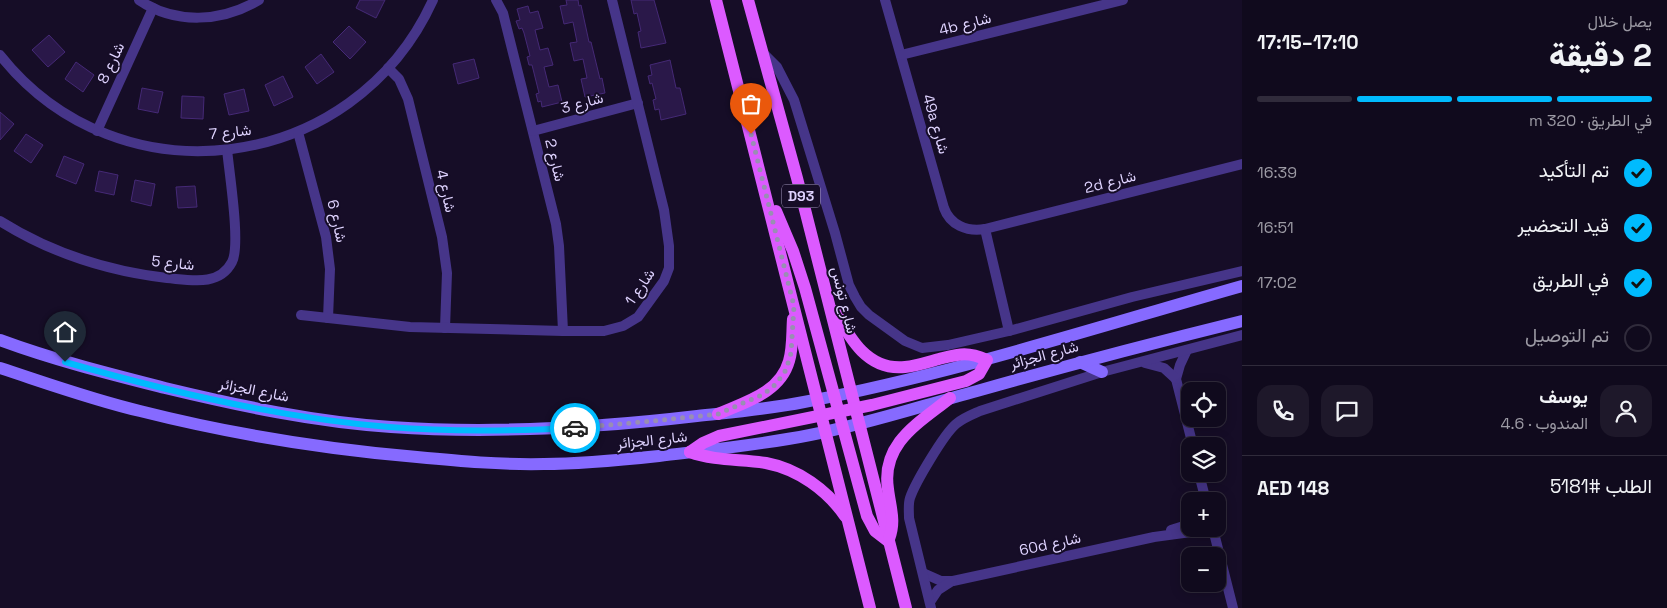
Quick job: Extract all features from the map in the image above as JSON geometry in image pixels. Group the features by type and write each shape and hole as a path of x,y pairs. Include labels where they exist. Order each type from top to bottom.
{"main road":[{"name":"D93","path":"716,0 870,608"},
{"name":"شارع تونس","path":"748,0 797,178 906,608"},
{"path":"765,191 785,230 796,260 840,412 867,516 875,531 888,541 893,518 887,488 887,476 892,454 897,444 907,433 950,398"},
{"name":"شارع الجزائر","path":"0,340 84,367 203,397 301,416 375,425 480,430 557,429 718,414 817,400 851,393 987,360 1242,286"},
{"path":"690,452 703,443 719,436 855,409 972,379 979,374 987,360 976,354 965,353 904,367 894,367 876,362 855,346 825,294"},
{"path":"718,414 764,394 781,378 786,370 791,353 794,306"},
{"name":"شارع الجزائر","path":"0,368 105,402 269,438 346,450 459,461 515,464 582,463 690,452 826,432 859,425 1080,362 1242,321"},
{"path":"1080,362 1102,372"},
{"path":"690,452 712,459 767,464 791,471 823,492 841,511 848,522"}],"street":[{"path":"138,0 168,14 200,18 232,13 259,0"},
{"name":"شارع 7","path":"0,55 21,79 51,105 67,116 97,131 130,143 149,147 187,151 227,149 264,143 298,132 345,105 373,83 388,68 414,36 433,0"},
{"name":"شارع 2","path":"496,0 503,13 556,224 559,246 562,331"},
{"name":"شارع 1","path":"301,315 375,324 562,331 604,331 631,322 638,317 667,275 669,246 664,210 612,0"},
{"name":"49a شارع","path":"886,0 946,212 952,221 961,227 974,230 985,229"},
{"name":"4b شارع","path":"901,55 1123,0"},
{"name":"شارع 8","path":"97,131 153,8"},
{"path":"762,52 777,67 794,100 850,285 861,307 905,341 922,348 948,345 1009,331 1132,296 1242,271"},
{"name":"شارع 4","path":"388,68 399,80 408,99 442,237 447,291 445,328"},
{"name":"شارع 3","path":"533,131 638,103"},
{"name":"شارع 6","path":"298,132 322,216 329,253 328,318"},
{"name":"شارع 5","path":"0,221 38,243 80,260 104,267 160,277 198,281 212,279 228,268 236,250 227,149"},
{"name":"2d شارع","path":"985,229 1242,164"},
{"path":"985,229 1009,331"},
{"path":"931,605 909,518 909,504 915,487 948,431 971,415 1102,372 1242,335"},
{"path":"1187,350 1176,379 1191,437"},
{"path":"1139,362 1158,365 1176,379"},
{"name":"60d شارع","path":"1154,537 1181,527"},
{"name":"60d شارع","path":"923,573 941,581 953,581 1154,537 1181,533"},
{"path":"1215,537 1233,608"},
{"name":"60d شارع","path":"931,605 938,590 953,581"}],"building":[{"path":"360,0 385,0 376,18 356,8"},
{"path":"566,0 578,0 579,6 581,5 589,42 591,42 605,93 585,97 581,79 587,78 583,59 574,61 570,43 577,42 573,22 564,24 560,6 567,5"},
{"path":"631,0 654,0 666,43 641,48 638,32 641,31 637,13 634,14"},
{"path":"528,6 530,13 538,11 543,28 535,30 540,50 548,48 553,65 544,67 549,87 558,85 562,102 542,107 541,101 538,102 536,94 539,93 532,65 529,65 527,57 530,56 524,33 522,28 519,29 516,21 520,20 517,9"},
{"path":"349,26 366,42 350,59 333,42"},
{"path":"49,35 65,52 48,67 32,50"},
{"path":"321,54 334,72 317,84 305,67"},
{"path":"474,59 479,78 458,84 453,64"},
{"path":"670,60 676,88 680,88 686,114 661,120 659,109 655,110 653,100 656,99 648,76 652,75 650,65"},
{"path":"76,62 94,75 83,92 65,79"},
{"path":"283,76 293,97 274,106 265,85"},
{"path":"142,88 163,92 158,113 138,109"},
{"path":"244,89 249,111 229,115 224,94"},
{"path":"182,96 204,97 203,119 181,118"},
{"path":"0,112 14,124 0,140"},
{"path":"26,134 43,145 31,163 14,151"},
{"path":"64,156 84,164 76,184 56,176"},
{"path":"99,171 118,175 114,195 95,191"},
{"path":"135,180 155,184 151,206 131,201"},
{"path":"195,186 197,207 178,208 176,187"}],"way so far":[{"path":"575,428 718,414 764,394 776,384 786,370 791,353 794,306 751,134"}],"route":[{"path":"65,362 210,398 261,409 342,422 435,429 518,430 575,428"}]}
